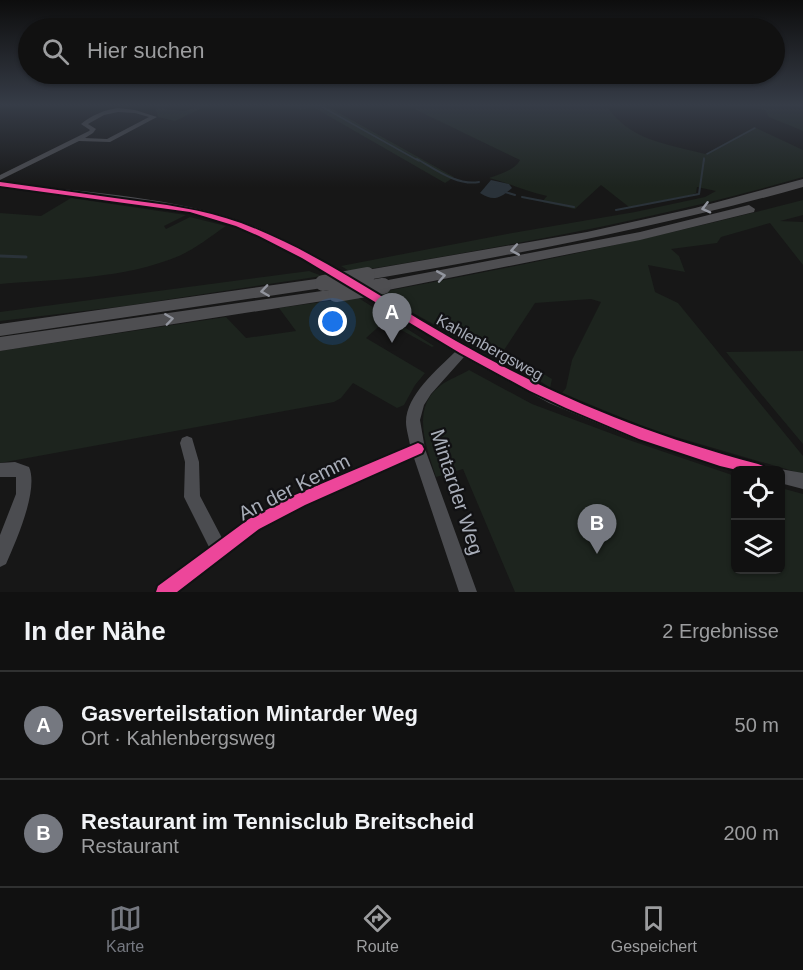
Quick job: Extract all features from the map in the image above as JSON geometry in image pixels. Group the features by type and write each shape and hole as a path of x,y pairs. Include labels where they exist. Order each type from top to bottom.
{"highway":[{"path":"0,344 329,288 367,275 607,231 803,183"},
{"path":"0,330 329,288 383,286 640,236 720,217 803,193"}],"street":[{"path":"0,181 91,132"},
{"path":"79,139 108,141 126,132"},
{"name":"Kahlenbergsweg","path":"0,181 190,210 254,229 300,251 527,386 634,431 742,466"},
{"name":"Mintarder Weg","path":"464,350 437,378 418,404 413,420 418,449 468,592"},
{"path":"187,443 192,462 192,497 219,550"},
{"name":"An der Kemm","path":"165,592 254,524 300,500 418,449"},
{"path":"0,470 15,469 24,472 24,494 0,558"},
{"path":"785,477 803,482"}],"shaded area":[{"path":"356,132 373,132 454,177 445,183"},
{"path":"461,132 635,132 649,139 705,154 746,132 764,132 803,150 803,177 635,219 465,253 351,272 341,266 635,212 705,197 716,191 697,187 696,193 691,195 629,207 601,185 575,209 542,202 547,196 489,178 511,169 520,160"},
{"path":"491,180 509,184 512,188 497,198 480,193"},
{"path":"71,198 186,215 164,226 166,229 190,217 226,226 185,253 158,264 91,277 0,284 0,213 41,216"},
{"path":"803,200 803,215 780,221 803,222 803,265 770,223 721,237 717,243 671,249 679,256 685,272 648,265 655,292 678,303 803,456 803,474 785,469 785,466 776,466 652,430 562,393 566,388 572,360 601,302 591,299 535,303 504,350 552,379 550,388 511,360 465,341 376,293 591,250"},
{"path":"309,271 322,276 125,306 0,321 0,312"},
{"path":"357,297 434,346 385,321 366,338 425,373 404,405 397,408 353,383 341,398 334,402 0,463 0,351 226,317 246,338 296,331 279,308"},
{"path":"803,351 803,444 726,352"},
{"path":"469,370 532,404 731,475 731,574 785,574 785,489 803,494 803,592 515,592 463,469 436,477 425,442 423,417 425,406 431,395 443,384"}],"waterway":[{"path":"366,132 419,161"},
{"path":"707,154 748,132"},
{"path":"417,159 454,179 471,183 479,182"},
{"path":"616,210 699,194 704,159"},
{"path":"505,192 515,195"},
{"path":"522,197 574,207"},
{"path":"0,256 26,257"}],"cycle path":[{"path":"0,184 190,210 239,225 305,256 464,350 534,388 644,435 743,466"},
{"path":"164,592 254,524 300,500 418,449"}],"place":[{"name":"Gasverteilstation Mintarder Weg","path":"392,343"},
{"name":"Restaurant im Tennisclub Breitscheid","path":"597,554"}]}
